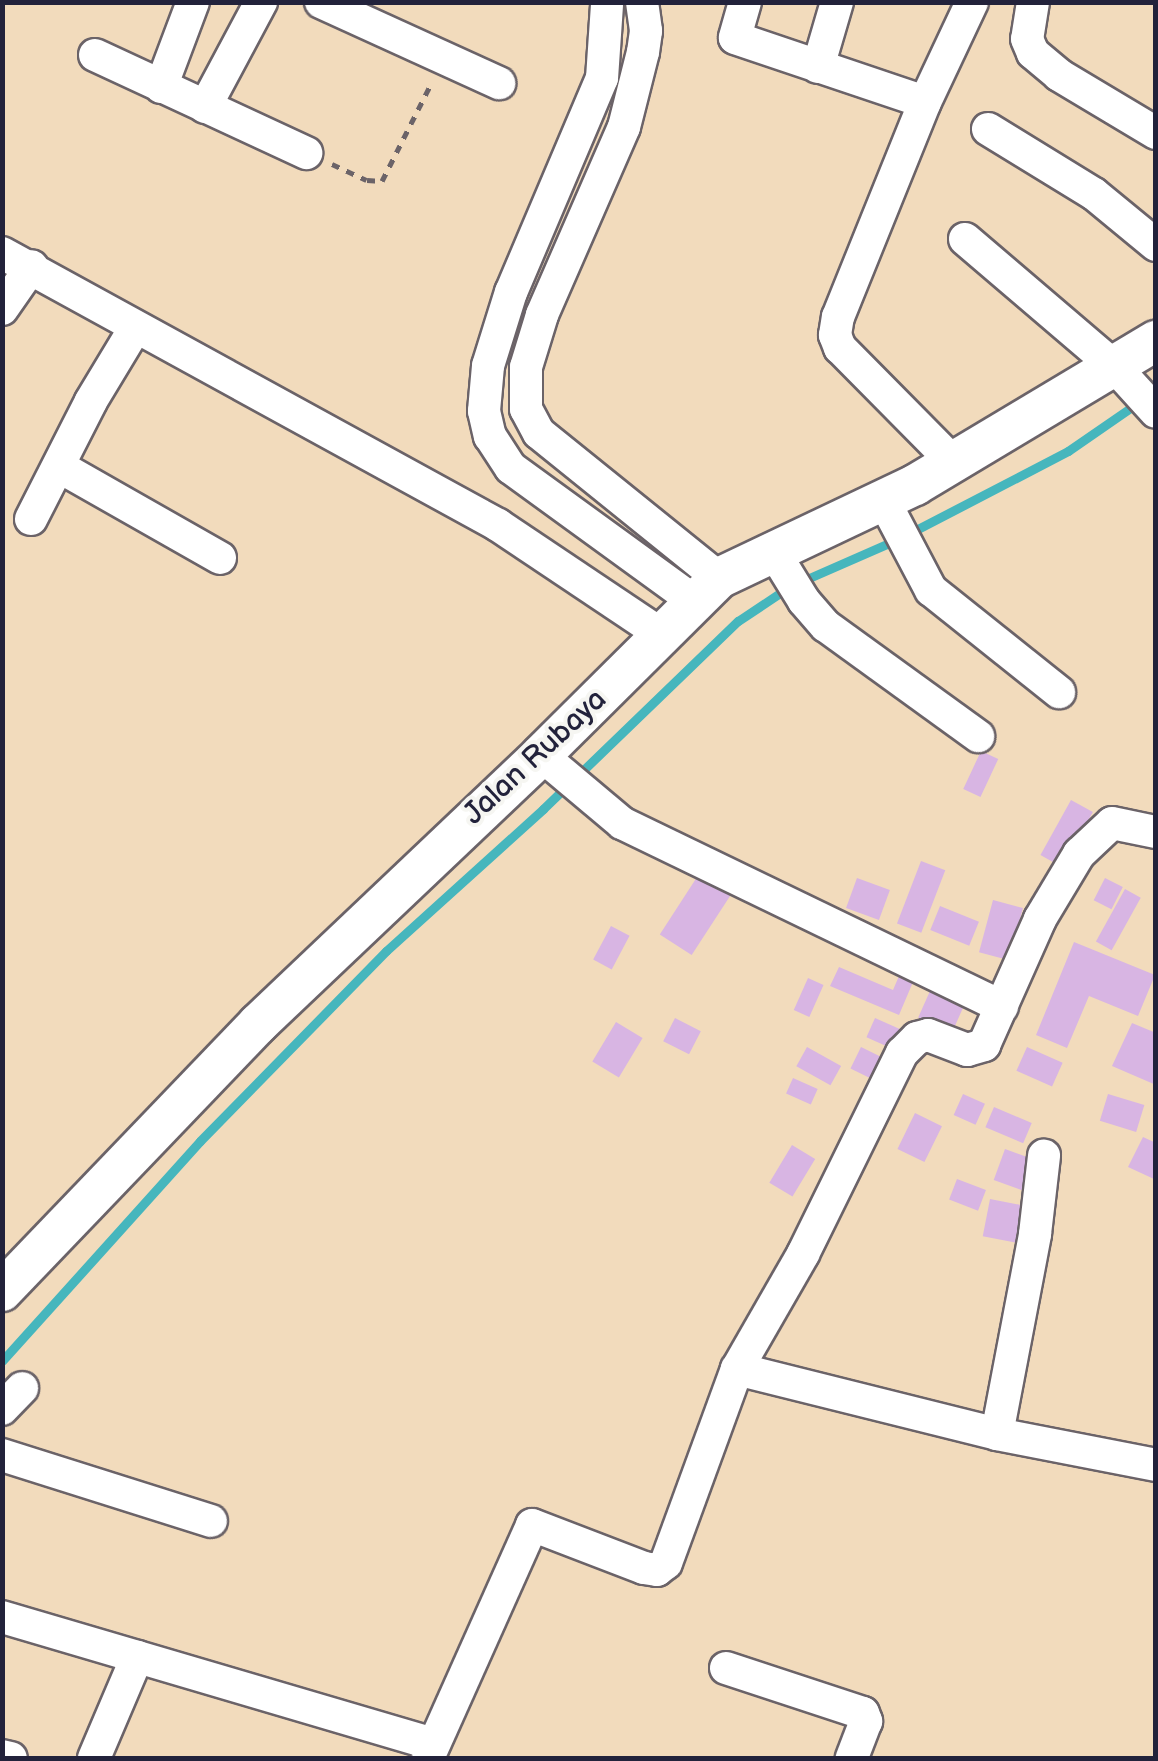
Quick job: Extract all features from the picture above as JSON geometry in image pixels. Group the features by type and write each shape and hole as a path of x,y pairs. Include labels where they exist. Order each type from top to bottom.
{"street":[{"path":"161,87 193,2"},
{"path":"205,107 261,2"},
{"path":"321,2 499,83"},
{"path":"642,2 646,30 643,52 624,127 542,315 526,368 526,409 539,433 706,589"},
{"path":"745,2 735,38 925,102"},
{"path":"818,67 837,2"},
{"path":"954,462 840,348 835,336 838,317 925,102 972,2"},
{"path":"1032,2 1028,39 1032,53 1059,75 1156,133"},
{"path":"606,3 602,78 511,292 489,360 484,411 490,436 511,468 706,589"},
{"path":"95,56 306,153"},
{"path":"988,129 1094,194 1156,245"},
{"path":"965,240 1141,395"},
{"path":"2,309 17,259 498,525 661,634"},
{"path":"31,519 91,401 136,328"},
{"name":"Jalan Rubaya","path":"2,1291 258,1024 450,836 548,761 706,589 889,512 954,462 1141,395 1156,341"},
{"path":"489,360 526,368"},
{"path":"60,467 220,558"},
{"path":"889,512 930,590 1059,692"},
{"path":"778,556 804,601 826,626 978,736"},
{"path":"548,761 622,823 1002,1007"},
{"path":"2,1617 431,1751 532,1525 644,1568 657,1570 666,1563 737,1369 803,1254 902,1053 917,1038 928,1034 967,1050 984,1045 1040,919 1079,854 1112,823 1156,832"},
{"path":"998,1434 1035,1234 1044,1156"},
{"path":"737,1369 998,1434 1155,1463"},
{"path":"2,1455 211,1521"},
{"path":"94,1758 137,1657"},
{"path":"726,1668 864,1714 866,1722 852,1758"},
{"path":"2,1756 11,1758"}],"path":[{"path":"306,153 367,180 382,181 388,176 442,58"}],"building":[{"path":"981,751 998,759 980,797 963,789"},
{"path":"1071,800 1093,812 1062,867 1040,855"},
{"path":"921,861 945,870 921,933 897,924"},
{"path":"699,874 731,895 692,955 660,934"},
{"path":"857,878 890,890 879,920 846,908"},
{"path":"1105,878 1123,887 1111,909 1094,900"},
{"path":"1125,889 1141,898 1112,950 1096,941"},
{"path":"993,900 1023,908 1009,960 979,952"},
{"path":"940,906 979,922 969,946 930,930"},
{"path":"611,926 630,936 612,969 593,960"},
{"path":"1074,942 1155,975 1138,1016 1089,996 1067,1048 1036,1035"},
{"path":"839,967 893,990 899,976 913,982 899,1015 830,986"},
{"path":"808,978 824,985 809,1017 794,1010"},
{"path":"930,991 964,1006 952,1033 918,1017"},
{"path":"675,1018 701,1031 689,1054 663,1041"},
{"path":"875,1018 904,1031 896,1050 866,1037"},
{"path":"616,1022 643,1038 619,1077 592,1061"},
{"path":"1132,1023 1156,1033 1156,1085 1112,1066"},
{"path":"807,1047 841,1066 830,1085 796,1066"},
{"path":"861,1047 888,1060 877,1082 850,1069"},
{"path":"1027,1047 1063,1063 1052,1087 1016,1071"},
{"path":"793,1078 818,1089 811,1105 786,1094"},
{"path":"963,1094 985,1104 976,1125 954,1115"},
{"path":"1108,1094 1144,1105 1136,1132 1100,1121"},
{"path":"994,1107 1032,1123 1023,1143 985,1127"},
{"path":"915,1113 942,1126 924,1162 897,1149"},
{"path":"1143,1137 1156,1143 1154,1179 1128,1167"},
{"path":"792,1145 815,1159 792,1197 769,1183"},
{"path":"1005,1149 1038,1161 1027,1192 994,1180"},
{"path":"957,1179 986,1190 978,1211 949,1200"},
{"path":"990,1199 1022,1205 1015,1243 983,1236"}],"waterway":[{"path":"910,533 1068,451 1139,402"},
{"path":"800,582 896,540"},
{"path":"2,1361 200,1141 386,951 543,809 738,621 786,589"}]}
